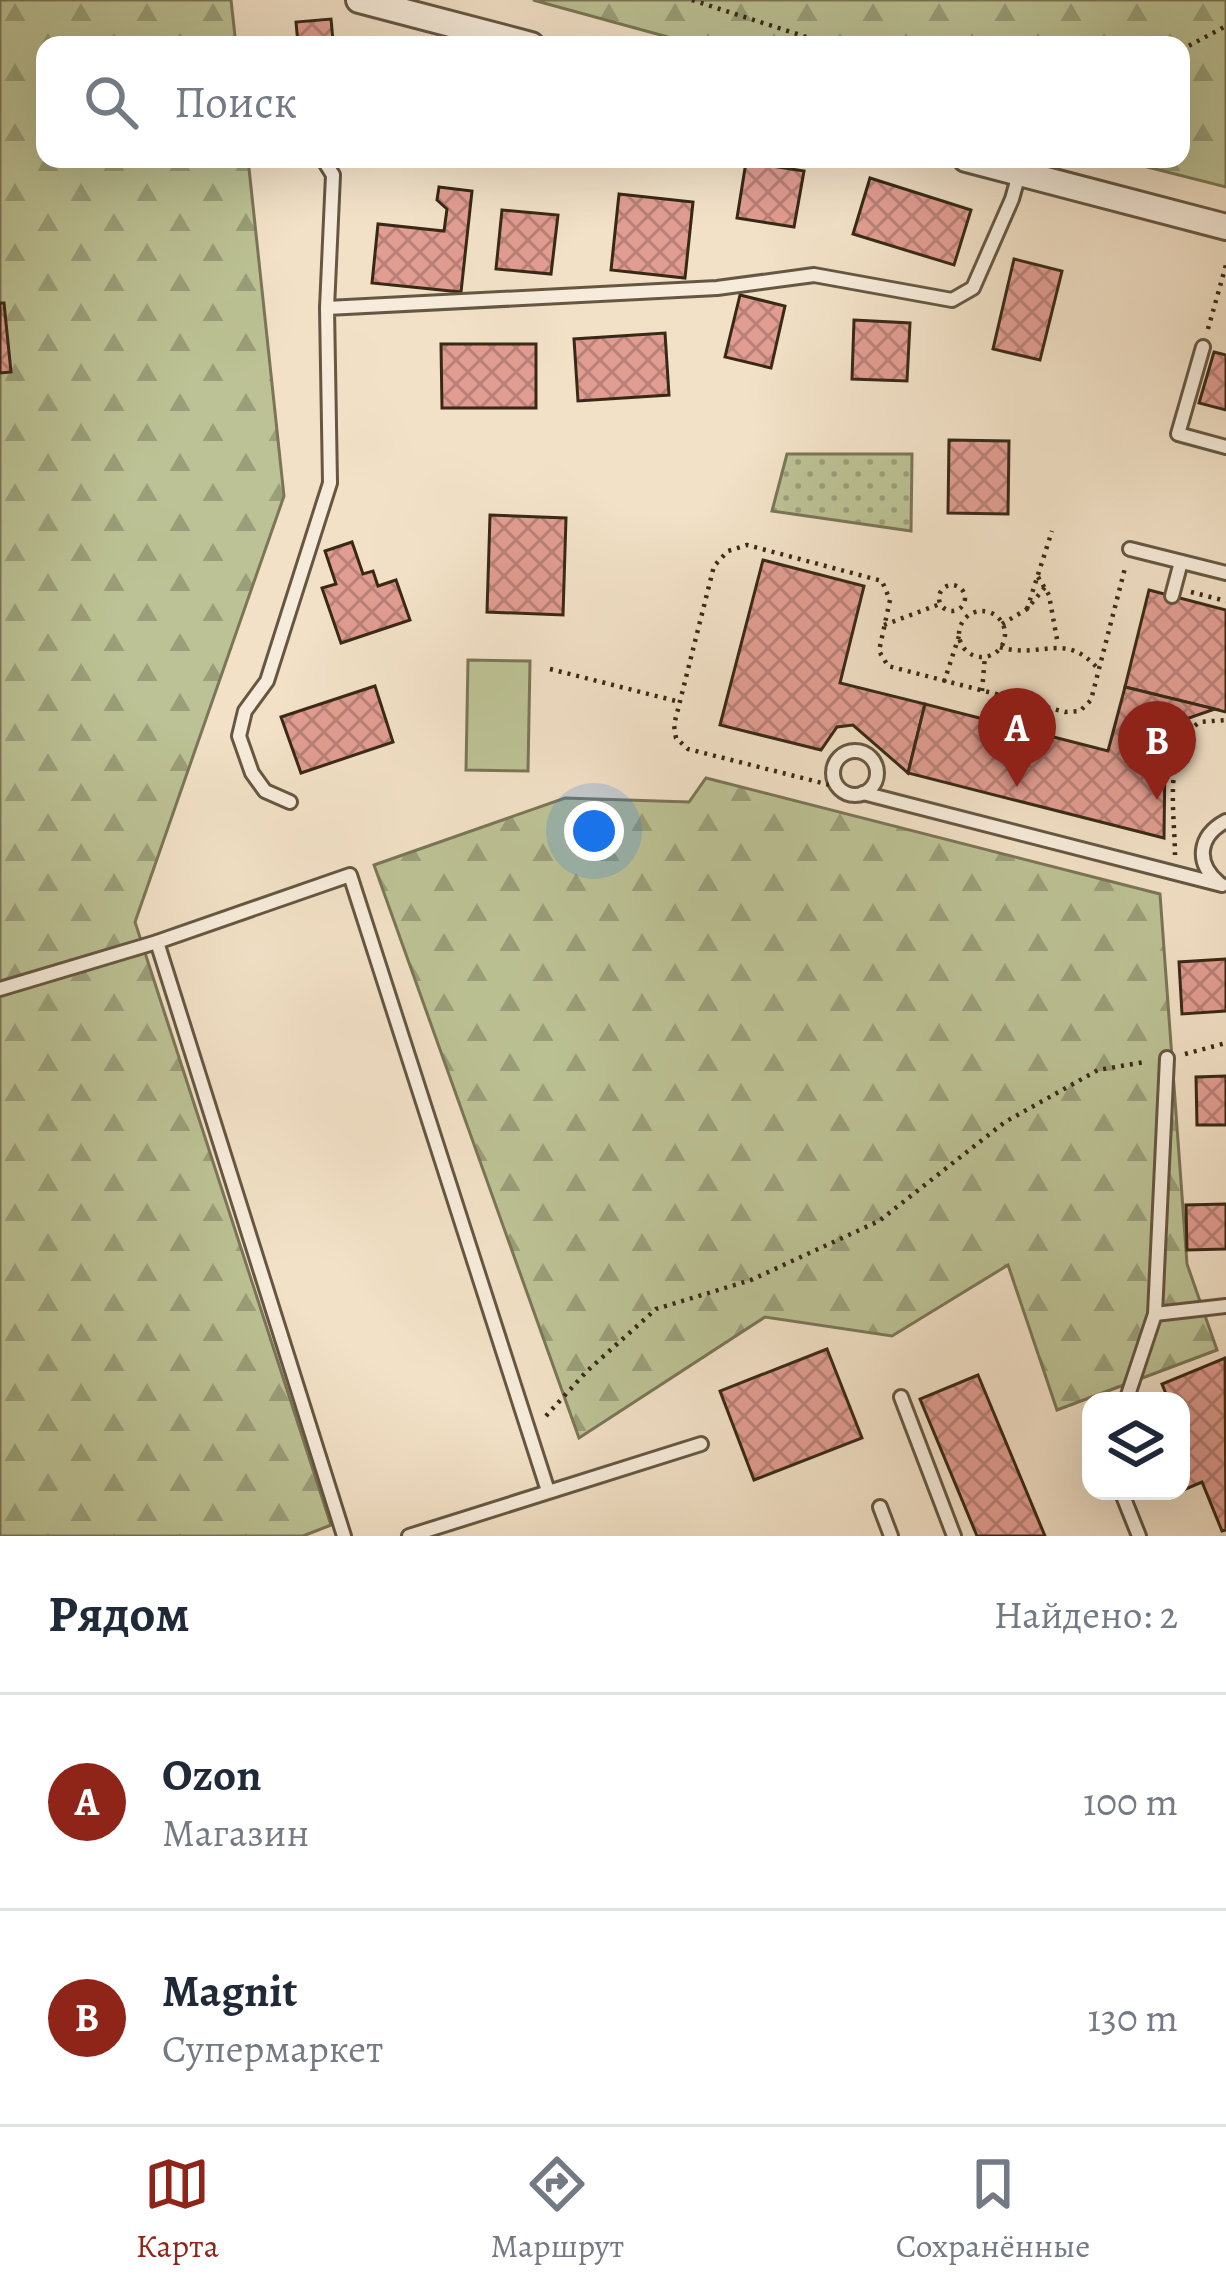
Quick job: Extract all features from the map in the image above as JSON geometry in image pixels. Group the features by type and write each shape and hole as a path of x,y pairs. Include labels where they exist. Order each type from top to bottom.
{"street":[{"path":"359,0 497,36"},
{"path":"1000,168 1226,227"}],"lane":[{"path":"290,802 265,791 252,773 239,736 245,711 268,681 330,483 327,308 333,175 329,168"},
{"path":"327,308 717,288 814,274 952,300 973,288 1019,173"},
{"path":"1203,347 1178,434 1226,447"},
{"path":"1130,549 1226,573"},
{"path":"1173,592 1181,562"},
{"path":"863,793 877,777 874,762 864,752 849,751 837,760 833,774 838,787 850,794 863,793 1224,885"},
{"path":"1224,885 1204,867 1202,855 1210,831 1226,821"},
{"path":"0,988 157,942 350,875 548,1491"},
{"path":"157,942 344,1536"},
{"path":"1129,1392 1155,1314 1168,1058"},
{"path":"1155,1314 1226,1306"},
{"path":"901,1397 954,1536"},
{"path":"410,1536 701,1444"},
{"path":"1125,1500 1139,1536"},
{"path":"880,1507 891,1536"}],"path":[{"path":"692,0 802,36"},
{"path":"1190,45 1226,26"},
{"path":"1203,347 1226,265"},
{"path":"1027,609 1052,531"},
{"path":"838,787 688,748 674,731 714,566 737,546 882,581 890,599 879,651 888,666 1074,712 1091,700 1121,583"},
{"path":"1036,574 1046,586 1058,645"},
{"path":"952,585 964,592 958,610 940,604 940,591 952,585"},
{"path":"1002,624 1027,609 1046,586"},
{"path":"1173,592 1226,601"},
{"path":"884,625 940,604"},
{"path":"944,682 963,621 958,610"},
{"path":"963,621 980,611 993,614 1002,624 1000,647 985,656"},
{"path":"959,635 965,649 985,656"},
{"path":"1000,647 1031,653 1058,645 1078,651 1099,670"},
{"path":"982,692 985,656"},
{"path":"550,669 680,702"},
{"path":"1174,873 1180,742 1201,722 1226,720"},
{"path":"547,1433 546,1414 656,1309 751,1280 878,1221 1005,1122 1098,1070 1226,1043"}],"green space":[{"path":"0,0 231,0 235,36 36,36 36,168 249,168 284,496 135,922 331,1525 303,1536 0,1536"},
{"path":"533,0 1226,0 1226,187 1151,168 1190,168 1190,36 664,36"},
{"path":"787,454 912,454 911,531 772,511"},
{"path":"468,660 530,661 528,771 466,770"},
{"path":"706,778 1160,894 1187,1264 1217,1350 1105,1392 1082,1392 1082,1401 1057,1410 1008,1265 892,1336 765,1317 579,1438 374,865 565,798 689,802"}],"building":[{"path":"331,19 333,36 297,36 296,22"},
{"path":"745,168 804,171 794,227 737,218"},
{"path":"870,178 971,210 954,265 853,234"},
{"path":"439,187 472,191 461,292 372,283 378,224 444,231 447,209 437,200"},
{"path":"619,194 693,202 685,278 611,270"},
{"path":"502,210 558,215 551,274 496,269"},
{"path":"1014,259 1062,271 1040,360 993,349"},
{"path":"740,295 785,306 771,368 725,357"},
{"path":"0,303 4,303 11,372 0,373"},
{"path":"854,320 910,323 907,381 852,379"},
{"path":"665,333 669,395 578,401 574,339"},
{"path":"441,344 536,344 536,408 442,408"},
{"path":"1214,352 1226,355 1226,410 1199,403"},
{"path":"949,440 1009,441 1008,514 948,513"},
{"path":"490,515 566,518 563,615 487,612"},
{"path":"352,542 363,574 373,571 378,586 396,580 410,620 341,643 322,588 336,584 325,551"},
{"path":"763,560 864,586 840,683 925,704 908,773 853,725 837,727 821,750 720,725"},
{"path":"1149,590 1226,610 1226,712 1125,687"},
{"path":"375,686 393,742 301,773 281,717"},
{"path":"1125,687 1215,709 1183,720 1169,737 1164,838 908,773 925,704 1108,751"},
{"path":"1226,959 1226,1011 1182,1014 1179,962"},
{"path":"1226,1076 1226,1125 1197,1125 1196,1077"},
{"path":"1226,1204 1226,1249 1187,1250 1186,1205"},
{"path":"827,1349 862,1438 754,1480 720,1391"},
{"path":"1225,1358 1226,1530 1222,1531 1202,1482 1190,1487 1190,1392 1165,1392 1162,1384"},
{"path":"978,1375 1045,1536 977,1536 920,1399"}],"place":[{"name":"Ozon","path":"1017,787"},
{"name":"Magnit","path":"1157,800"}]}
